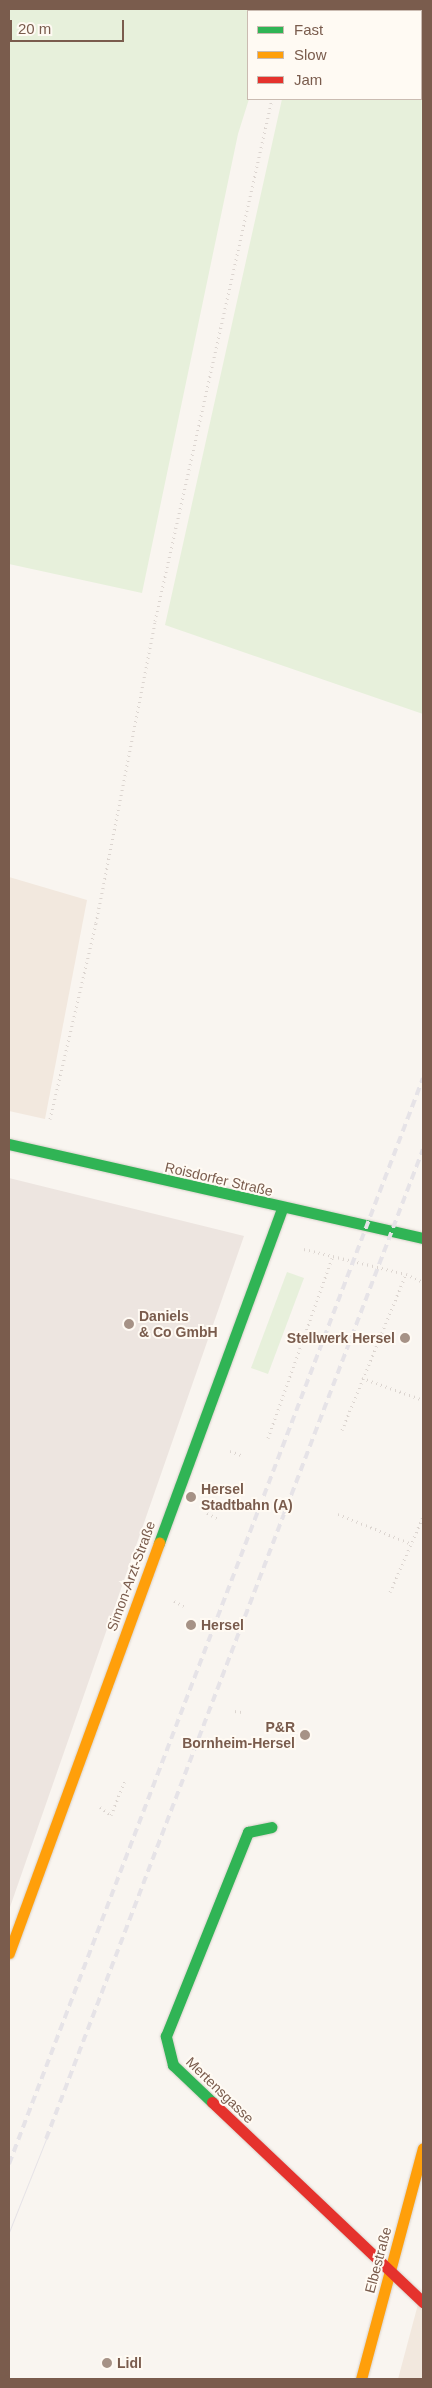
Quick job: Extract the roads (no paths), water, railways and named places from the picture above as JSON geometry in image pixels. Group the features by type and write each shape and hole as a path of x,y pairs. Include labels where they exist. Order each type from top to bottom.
{"street":[{"name":"Roisdorfer Straße","path":"9,1144 282,1209 423,1238"},
{"name":"Simon-Arzt-Straße","path":"9,1953 282,1209"},
{"name":"Mertensgasse","path":"271,1827 248,1832 166,2036 172,2065 423,2302"},
{"name":"Elbestraße","path":"361,2379 423,2148"}],"tram line":[{"path":"9,2232 46,2139"}],"railway":[{"path":"9,2164 423,1078"},
{"path":"46,2139 423,1149"}],"place":[{"name":"Daniels & Co GmbH","path":"129,1324"},
{"name":"Stellwerk Hersel","path":"405,1338"},
{"name":"Hersel Stadtbahn (A)","path":"191,1497"},
{"name":"Hersel","path":"191,1625"},
{"name":"P&R Bornheim-Hersel","path":"305,1735"},
{"name":"Lidl","path":"107,2363"}]}
